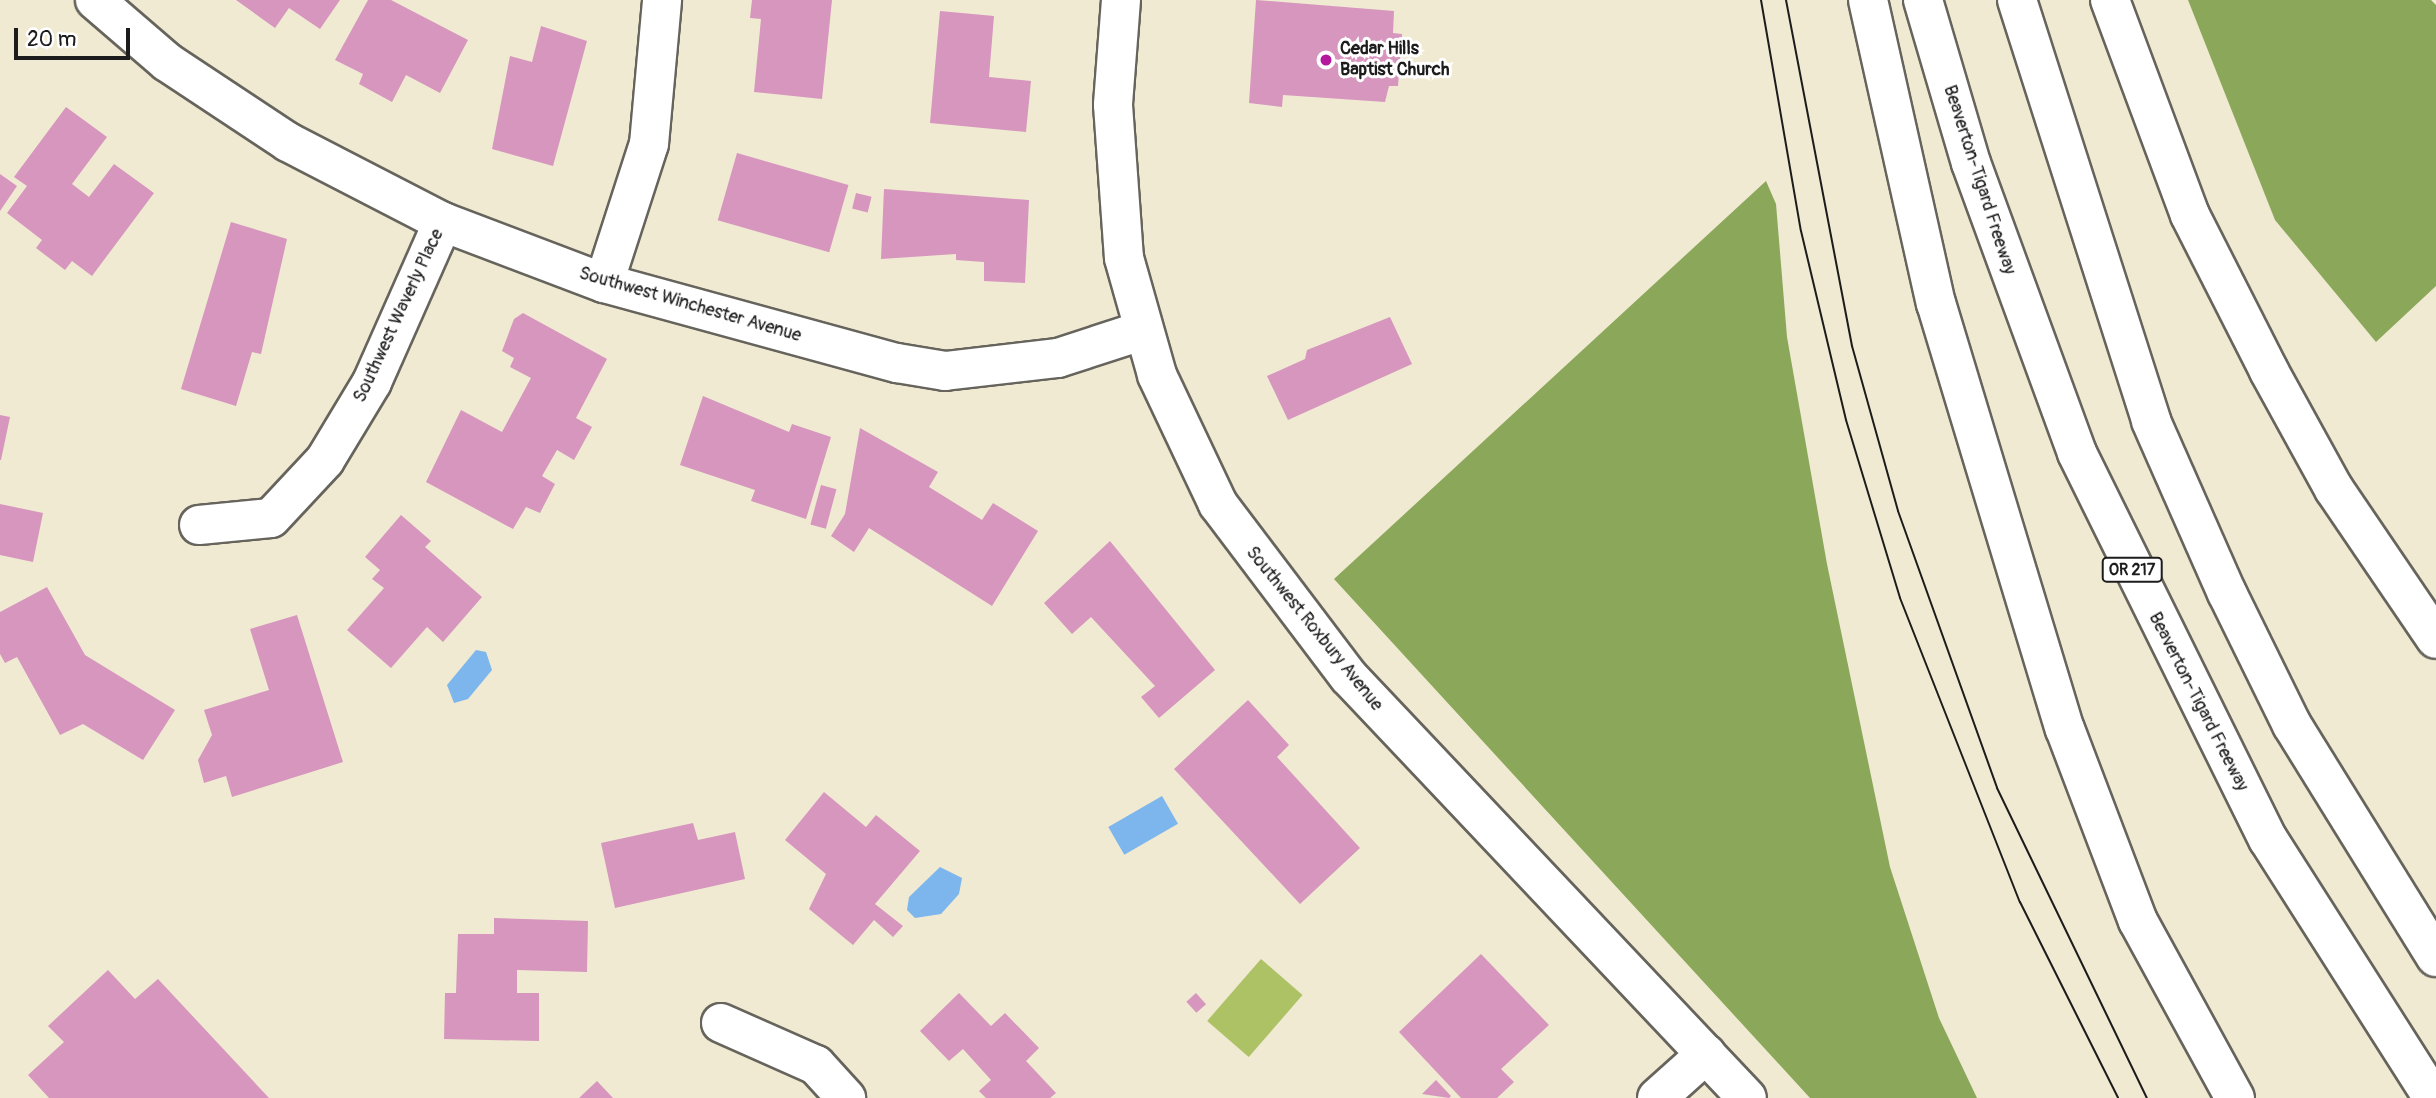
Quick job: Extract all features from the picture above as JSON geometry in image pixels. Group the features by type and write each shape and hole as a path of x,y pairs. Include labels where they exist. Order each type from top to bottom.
{"main road":[{"name":"Southwest Winchester Avenue","path":"95,0 167,62 288,142 443,222 604,283 945,371 1059,358 1141,331"},
{"path":"604,283 649,144 662,0"},
{"name":"Southwest Roxbury Avenue","path":"1121,0 1116,185 1141,331 1185,441 1259,565 1349,677 1747,1098"},
{"path":"1868,0 1936,303 2065,729 2138,921 2235,1098"},
{"name":"Beaverton-Tigard Freeway","path":"1923,0 1975,176 2077,453 2268,839 2434,1098"},
{"path":"2017,0 2134,370 2210,556 2292,724 2436,957"},
{"path":"2110,0 2190,215 2269,371 2334,489 2436,639"},
{"name":"Southwest Waverly Place","path":"199,526 271,518 325,460 372,382 443,222"},
{"path":"720,1023 816,1065 846,1098"},
{"path":"1657,1098 1706,1054"}],"green space":[{"path":"2188,0 2431,0 2436,5 2436,286 2376,342 2275,220"},
{"path":"1766,181 1776,204 1787,337 1827,564 1890,867 1939,1018 1977,1098 1810,1098 1334,579"},
{"path":"1261,959 1303,995 1249,1057 1207,1021"}],"water":[{"path":"476,650 486,652 492,670 468,699 454,703 447,685"},
{"path":"1162,796 1178,824 1124,855 1108,827"},
{"path":"940,867 962,878 959,894 941,914 915,918 907,910 909,897"}],"building":[{"path":"236,0 340,0 320,29 289,8 275,28"},
{"path":"368,0 391,0 468,40 440,93 406,75 392,102 359,84 363,74 335,60"},
{"path":"752,0 832,0 822,99 754,92 761,19 750,18"},
{"name":"Cedar Hills Baptist Church","path":"1256,0 1394,11 1393,33 1402,34 1398,86 1389,86 1385,102 1283,95 1282,107 1249,103"},
{"path":"940,11 994,16 989,77 1031,81 1026,132 930,123"},
{"path":"541,26 587,41 553,166 492,149 510,56 532,62"},
{"path":"66,107 107,137 72,184 89,197 114,164 154,193 92,276 72,261 65,270 36,248 42,240 7,213 27,186 14,177"},
{"path":"737,153 849,185 829,252 718,220"},
{"path":"0,174 17,186 0,211"},
{"path":"884,189 1029,200 1025,283 984,281 984,262 956,260 956,254 881,259"},
{"path":"856,193 872,197 868,212 852,209"},
{"path":"231,222 287,239 261,354 252,352 236,406 181,389"},
{"path":"523,313 607,359 576,418 592,427 574,460 557,450 542,476 555,484 540,513 526,507 513,529 426,482 461,410 502,432 531,378 510,367 514,358 502,351 514,319"},
{"path":"1390,317 1412,364 1288,420 1267,376 1305,359 1307,350"},
{"path":"703,396 789,432 792,424 831,437 806,519 751,501 755,490 680,465"},
{"path":"0,415 10,417 1,460 0,460"},
{"path":"860,428 938,472 929,487 982,520 993,503 1038,531 992,606 869,528 854,552 831,536 845,514"},
{"path":"821,485 836,489 826,529 810,525"},
{"path":"0,504 43,513 33,562 0,555"},
{"path":"401,515 431,541 425,547 482,597 443,642 427,627 391,668 347,630 384,588 372,579 380,570 365,557"},
{"path":"1110,541 1215,670 1159,718 1141,697 1155,686 1091,617 1072,634 1044,603"},
{"path":"47,587 85,655 175,710 143,760 83,724 60,735 17,657 5,663 0,654 0,612"},
{"path":"297,615 343,762 232,797 226,776 204,783 198,760 212,735 204,710 269,690 250,629"},
{"path":"1248,700 1289,745 1277,757 1360,848 1300,904 1174,769"},
{"path":"824,792 866,827 876,815 920,851 875,904 903,926 893,937 874,920 853,945 809,909 826,874 785,840"},
{"path":"693,823 698,840 735,832 745,879 615,908 601,843"},
{"path":"494,918 588,921 587,972 517,970 517,993 539,993 539,1041 444,1039 445,993 456,993 458,934 494,934"},
{"path":"1481,954 1549,1025 1501,1069 1514,1082 1497,1098 1461,1098 1399,1032"},
{"path":"108,970 135,999 158,979 269,1098 49,1098 28,1075 64,1042 48,1026"},
{"path":"959,993 991,1026 1005,1013 1039,1048 1026,1061 1056,1093 1050,1098 986,1098 979,1091 991,1080 963,1049 949,1061 920,1031"},
{"path":"1196,993 1206,1004 1196,1013 1186,1002"},
{"path":"1436,1080 1451,1096 1449,1098 1422,1094"},
{"path":"597,1081 613,1098 579,1098"}],"tram line":[{"path":"1761,0 1801,231 1846,420 1900,598 2020,902 2118,1098"},
{"path":"1786,0 1852,346 1898,511 1997,788 2147,1098"}],"place":[{"name":"Cedar Hills Baptist Church","path":"1326,60"}]}
